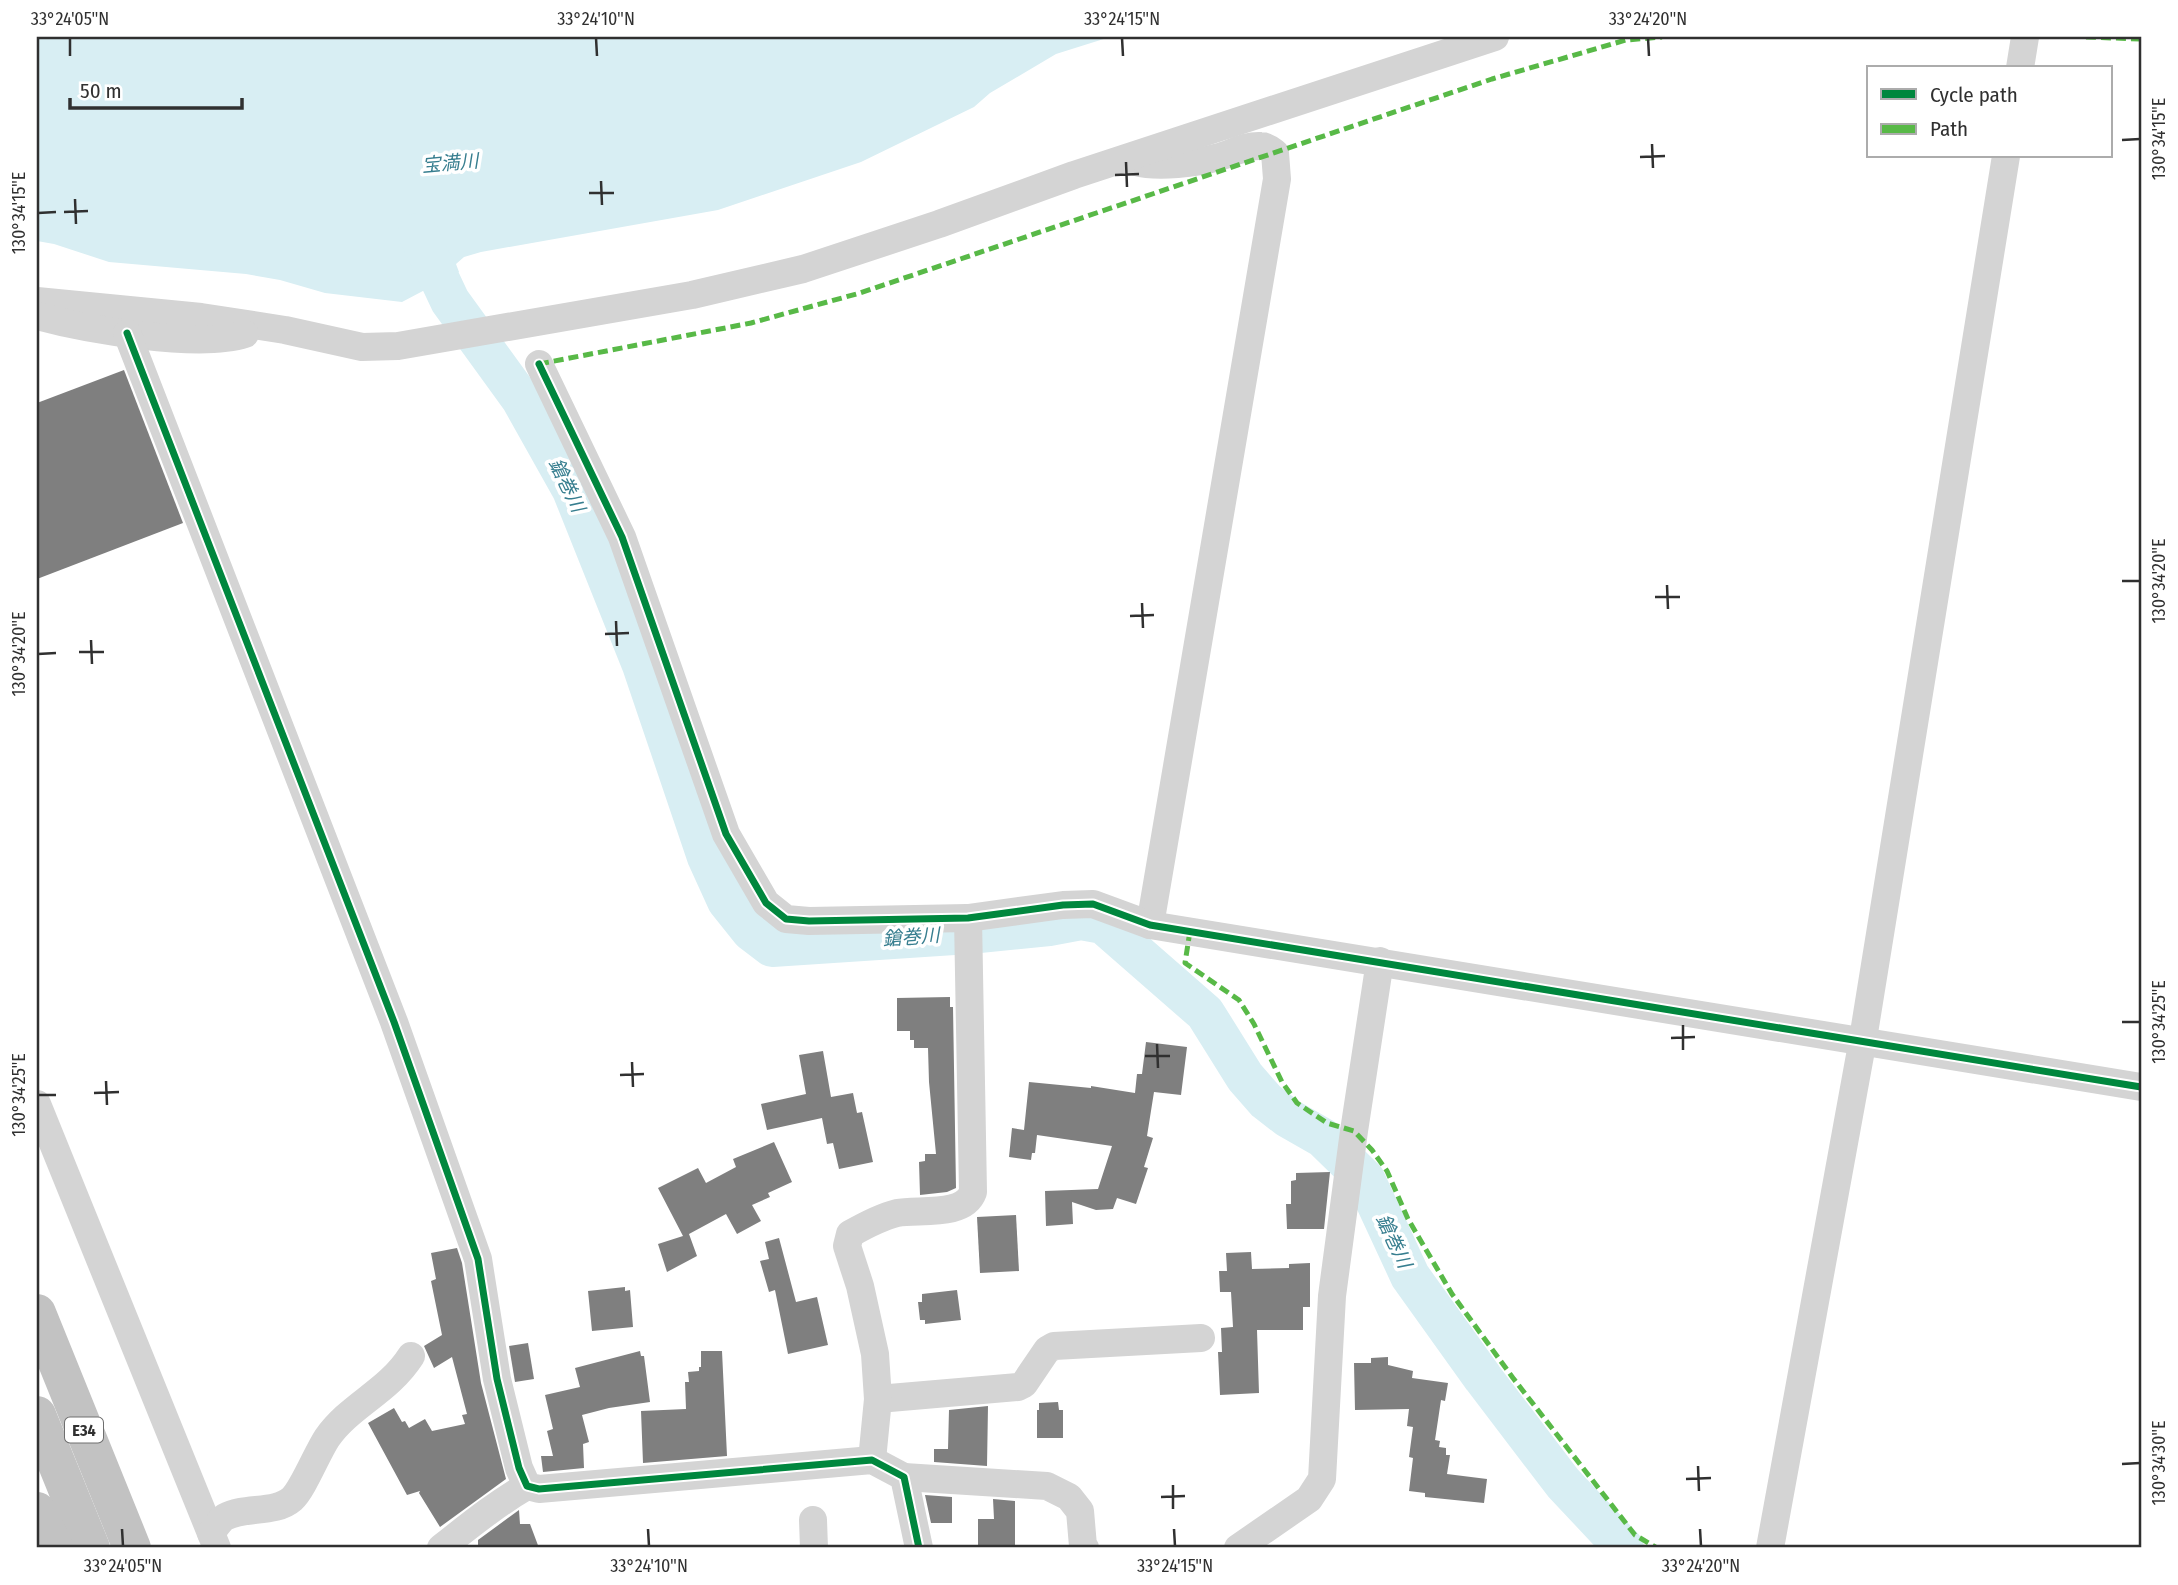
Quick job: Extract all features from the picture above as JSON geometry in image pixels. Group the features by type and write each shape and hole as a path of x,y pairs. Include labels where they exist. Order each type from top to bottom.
{"highway":[{"name":"E34","path":"37,1313 132,1548"},
{"name":"E34","path":"37,1415 91,1548"},
{"path":"37,1511 55,1548"}],"street":[{"path":"37,301 201,317 267,327 362,347 398,346 692,295 803,269 1123,158 1495,37"},
{"path":"2020,66 2025,37"},
{"path":"1123,158 1144,164 1194,162 1245,148 1264,146 1275,153 1277,179 1150,925"},
{"path":"1770,1548 1863,1039 2006,158"},
{"path":"37,316 127,333 194,338 238,336 267,327"},
{"path":"127,333 394,1022 478,1259 497,1379 519,1468 527,1486"},
{"path":"539,364 622,537 726,834 766,903 786,919 968,918 1063,905 1093,904 1150,925 1863,1039 2141,1087"},
{"path":"872,1460 878,1399 875,1354 860,1286 847,1246 850,1234 895,1214 960,1208 970,1200 973,1192 968,918"},
{"path":"1238,1548 1309,1499 1322,1479 1332,1296 1353,1131 1380,961"},
{"path":"37,1104 214,1541"},
{"path":"878,1399 1018,1388 1024,1384 1047,1350 1054,1346 1201,1338"},
{"path":"214,1541 225,1517 275,1506 295,1497 328,1436 351,1412 386,1386 411,1356"},
{"path":"441,1548 492,1508 527,1486 539,1489 872,1460 904,1477 1047,1486 1069,1497 1080,1511 1085,1548"},
{"path":"904,1477 919,1548"},
{"path":"813,1520 814,1548"}],"water":[{"name":"宝満川","path":"37,37 1110,37 1056,54 990,93 974,107 861,162 718,210 464,257 456,264 459,272 402,302 325,293 280,280 246,274 109,262 37,241"}],"building":[{"path":"124,370 183,523 37,579 37,403"},
{"path":"950,997 950,1007 953,1007 956,1188 947,1192 920,1195 919,1162 925,1161 925,1154 936,1154 928,1048 914,1048 910,1031 897,1031 897,998"},
{"path":"1146,1042 1187,1047 1181,1095 1154,1092 1147,1136 1153,1138 1144,1167 1148,1168 1136,1204 1117,1198 1113,1209 1096,1210 1072,1202 1073,1224 1046,1226 1045,1191 1098,1189 1112,1146 1037,1135 1035,1153 1032,1153 1031,1160 1009,1157 1012,1128 1024,1130 1029,1082 1091,1086 1135,1093 1137,1074 1142,1074"},
{"path":"823,1051 831,1097 853,1093 857,1113 862,1112 873,1162 839,1169 833,1143 827,1144 822,1118 767,1130 761,1104 806,1094 799,1055"},
{"path":"774,1142 792,1182 768,1193 770,1197 752,1205 761,1221 737,1234 726,1214 689,1234 697,1256 667,1272 658,1244 683,1236 658,1188 698,1168 706,1183 736,1167 733,1159"},
{"path":"1330,1172 1324,1229 1287,1229 1286,1204 1291,1204 1291,1181 1296,1180 1296,1173"},
{"path":"1016,1215 1019,1271 980,1273 977,1217"},
{"path":"779,1238 796,1302 817,1297 828,1345 788,1354 775,1290 769,1292 760,1261 769,1259 765,1242"},
{"path":"457,1248 462,1263 481,1383 506,1479 440,1527 420,1491 407,1495 368,1423 394,1408 409,1428 425,1419 432,1431 465,1424 462,1415 467,1414 452,1357 434,1368 424,1346 442,1335 431,1281 436,1279 431,1253"},
{"path":"1251,1252 1252,1269 1289,1268 1289,1264 1310,1263 1310,1307 1303,1307 1303,1330 1257,1330 1259,1393 1220,1395 1218,1352 1222,1352 1221,1328 1233,1327 1231,1292 1220,1292 1219,1271 1227,1271 1226,1253"},
{"path":"625,1287 625,1291 630,1290 633,1327 592,1331 588,1291"},
{"path":"957,1290 961,1320 925,1324 925,1320 920,1320 918,1302 922,1302 922,1294"},
{"path":"528,1343 534,1379 515,1382 509,1346"},
{"path":"640,1351 641,1356 644,1356 650,1402 582,1415 589,1442 583,1444 584,1468 543,1472 541,1456 553,1456 547,1431 553,1429 545,1395 580,1387 575,1368"},
{"path":"701,1351 722,1351 727,1456 643,1463 641,1411 686,1409 685,1382 689,1382 688,1372 699,1371"},
{"path":"1388,1357 1388,1365 1413,1371 1412,1378 1448,1383 1445,1401 1441,1400 1435,1440 1440,1441 1439,1447 1446,1448 1446,1455 1450,1455 1447,1474 1487,1479 1484,1503 1425,1497 1425,1493 1409,1491 1413,1458 1409,1457 1413,1427 1407,1426 1409,1409 1355,1410 1354,1363 1371,1363 1371,1358"},
{"path":"1058,1402 1059,1410 1063,1410 1063,1438 1037,1438 1039,1403"},
{"path":"988,1406 987,1466 934,1462 934,1449 948,1449 949,1410"},
{"path":"925,1495 952,1497 952,1523 931,1523"},
{"path":"993,1499 1015,1501 1015,1548 978,1548 978,1519 994,1519"},
{"path":"519,1510 520,1524 530,1524 539,1548 478,1548 478,1540"}],"waterway":[{"name":"鎗巻川","path":"418,233 450,301 521,399 572,490 642,665 707,857 727,901 751,931 772,947 969,934 1081,920 1103,924 1205,1013 1245,1077 1266,1101 1288,1118 1323,1138 1365,1179 1410,1276 1563,1483 1624,1548"}],"marked path":[{"path":"539,364 751,323 860,293 1492,79 1626,40 1662,37"},
{"path":"2086,37 2141,39"},
{"path":"1190,931 1185,963 1239,1000 1254,1024 1282,1082 1297,1103 1327,1123 1354,1131 1372,1150 1387,1171 1408,1219 1452,1294 1513,1378 1635,1535 1657,1548"}],"cycle path":[{"path":"127,333 394,1022 478,1259 497,1379 519,1468 527,1486 539,1489 872,1460 904,1477 919,1548"},
{"path":"539,364 622,537 726,834 766,903 786,919 809,921 968,918 1063,905 1093,904 1150,925 2141,1087"}]}
